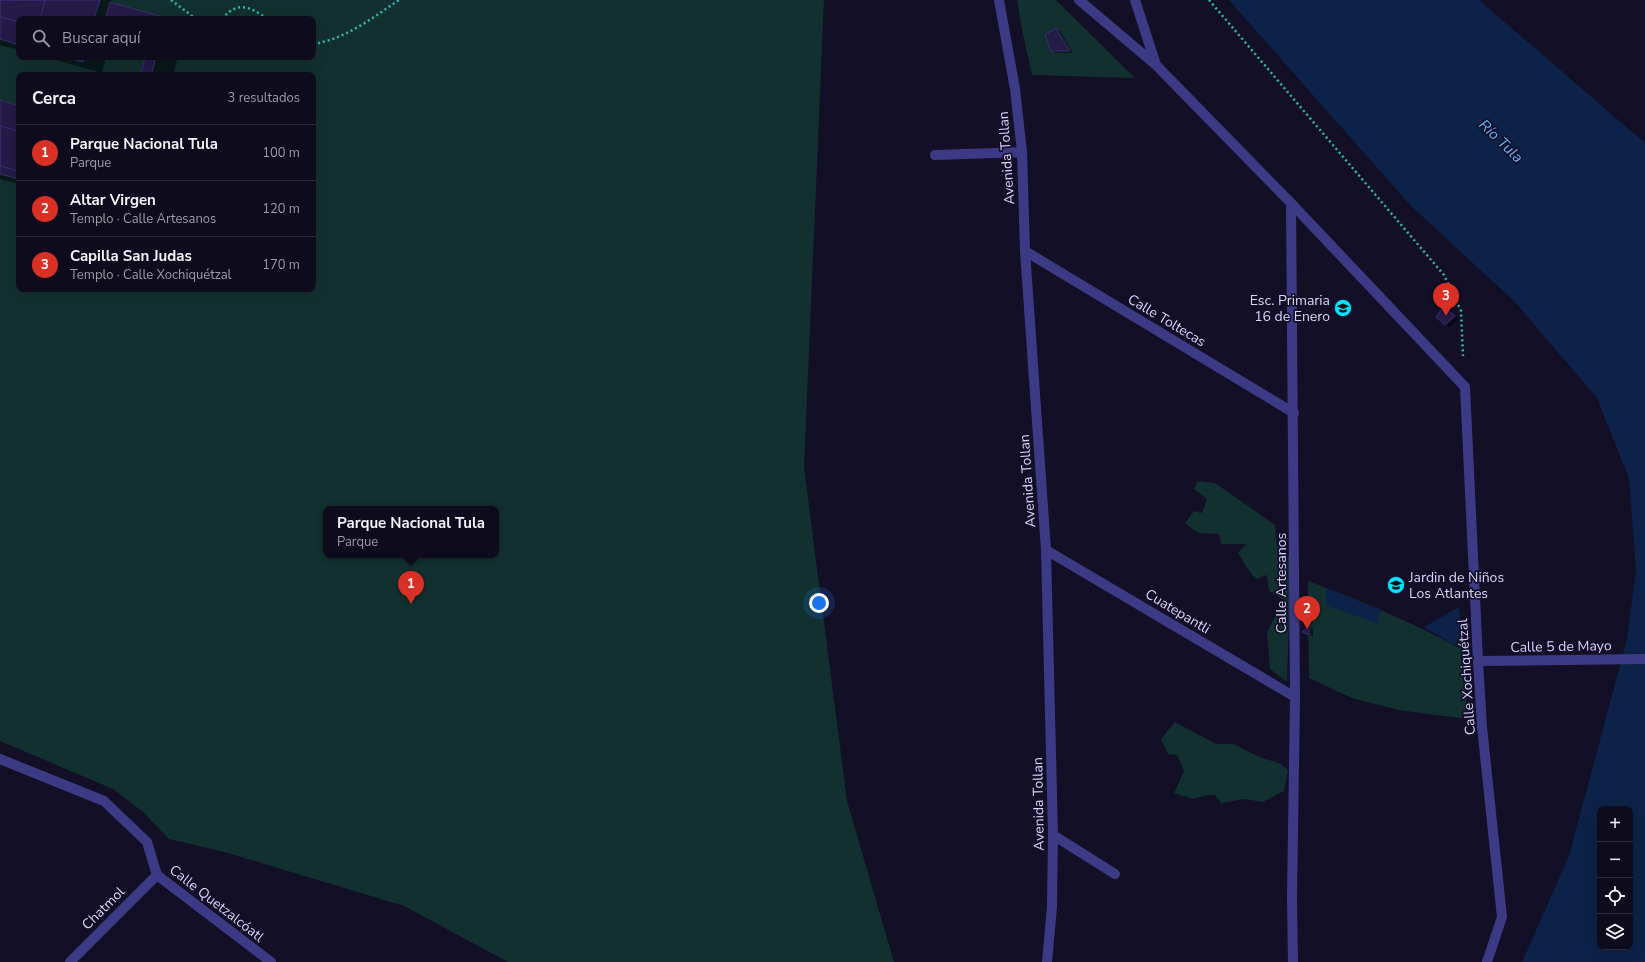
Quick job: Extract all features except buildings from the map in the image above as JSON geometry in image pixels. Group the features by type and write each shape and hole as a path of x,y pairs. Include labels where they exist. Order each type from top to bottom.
{"street":[{"name":"Avenida Tollan","path":"999,0 1015,89 1022,152 1025,251 1046,550 1053,835 1052,907 1047,962"},
{"path":"1079,0 1156,65 1291,203 1465,387"},
{"path":"1135,0 1156,65"},
{"path":"935,155 1022,152"},
{"name":"Calle Artesanos","path":"1291,203 1294,413 1295,697 1292,898 1293,962"},
{"name":"Calle Toltecas","path":"1025,251 1294,413"},
{"name":"Calle Xochiquétzal","path":"1465,387 1482,727 1502,917 1488,962"},
{"name":"Cuatepantli","path":"1046,550 1295,697"},
{"name":"Calle 5 de Mayo","path":"1478,661 1645,659"},
{"name":"Calle Quetzalcóatl","path":"0,759 104,801 148,842 157,875 270,962"},
{"path":"1053,835 1116,874"},
{"name":"Chatmol","path":"70,962 157,875"}],"path":[{"path":"171,0 192,16"},
{"path":"316,43 336,38 355,29 399,0"},
{"path":"1209,0 1444,275 1461,311 1465,387"},
{"path":"224,16 231,8 244,6 263,16"}],"green space":[{"path":"0,0 824,0 804,467 847,801 894,962 508,962 404,906 228,853 169,839 143,812 113,789 0,741"},
{"path":"1017,0 1056,0 1135,78 1032,75"},
{"path":"1198,481 1215,483 1275,525 1277,546 1291,558 1287,682 1270,669 1267,632 1284,600 1269,591 1267,575 1256,579 1249,571 1238,553 1246,544 1221,544 1219,534 1198,533 1185,523 1194,511 1202,513 1207,499 1194,489"},
{"path":"1308,581 1404,620 1459,648 1463,637 1466,646 1465,682 1467,719 1398,710 1352,698 1309,678"},
{"path":"1175,722 1216,744 1234,744 1257,756 1281,764 1288,770 1284,791 1263,802 1245,799 1221,803 1215,795 1208,795 1193,799 1174,793 1184,771 1177,755 1168,754 1161,739"}],"water":[{"name":"Río Tula","path":"1229,0 1479,0 1645,143 1645,962 1522,962 1569,856 1627,639 1636,570 1629,478 1597,398 1514,301 1411,206"},
{"path":"1326,588 1381,610 1378,624 1326,605"},
{"path":"1459,607 1463,637 1459,648 1424,627"}],"place":[{"name":"Esc. Primaria 16 de Enero","path":"1343,308"},
{"name":"Capilla San Judas","path":"1446,316"},
{"name":"Jardin de Niños Los Atlantes","path":"1396,585"},
{"name":"Parque Nacional Tula","path":"411,604"},
{"name":"Altar Virgen","path":"1307,629"}]}
